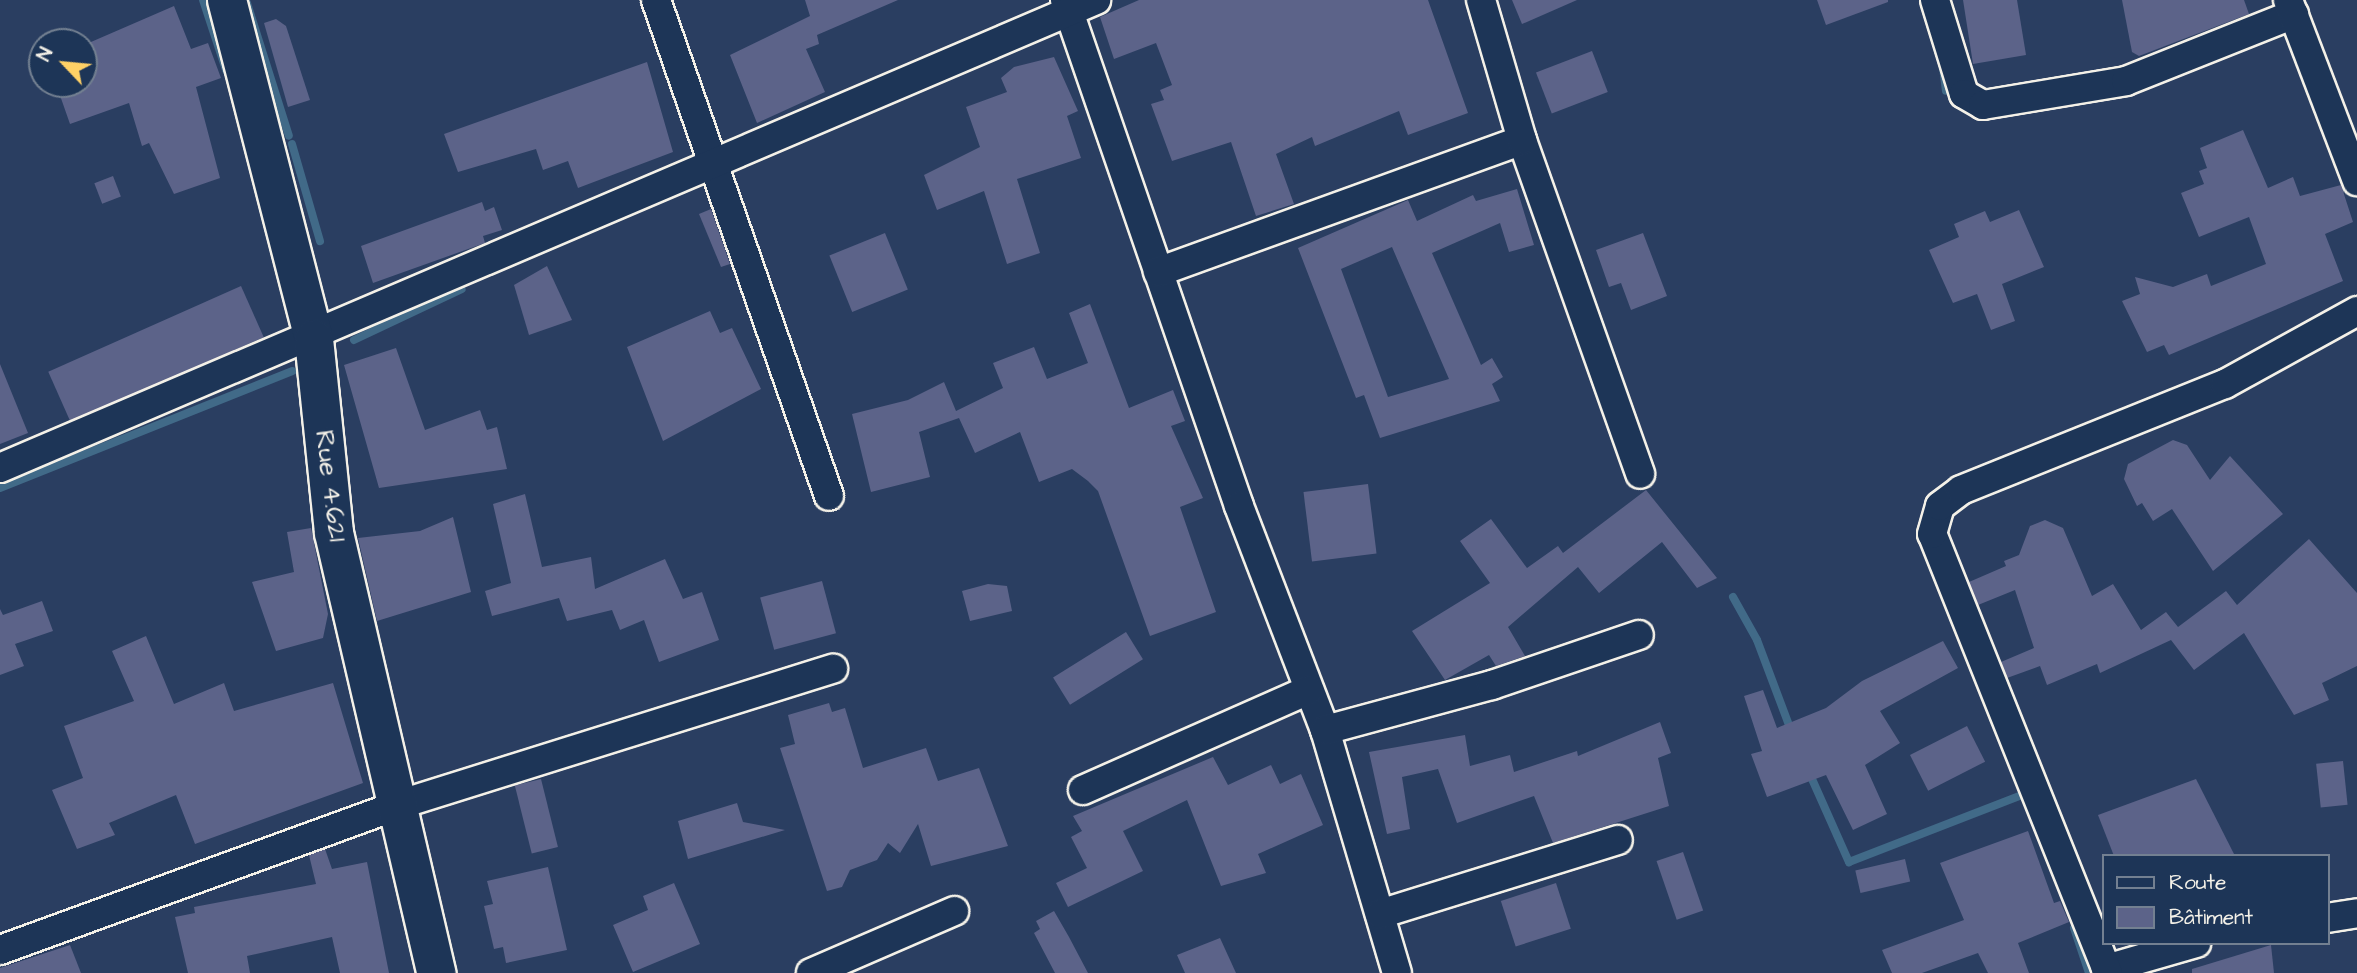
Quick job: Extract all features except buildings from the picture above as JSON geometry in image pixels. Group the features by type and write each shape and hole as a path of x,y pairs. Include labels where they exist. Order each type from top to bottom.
{"street":[{"name":"Rue 4.621","path":"227,0 314,339 334,533 436,973"},
{"path":"656,0 829,496"},
{"path":"0,468 314,339 1067,6 1096,0"},
{"path":"1480,0 1522,140 1640,474"},
{"path":"1935,0 1964,94 1983,105 2126,81 2291,7 2357,181"},
{"path":"1067,6 1158,272 1325,730 1397,973"},
{"path":"1158,272 1522,140"},
{"path":"2190,945 2107,971 1931,534 1940,506 1961,490 2225,384 2357,311"},
{"path":"1325,730 1492,685 1639,635"},
{"path":"0,950 398,805 832,669"},
{"path":"1083,790 1309,690"},
{"path":"1380,914 1618,840"},
{"path":"811,973 954,911"},
{"path":"2329,918 2357,913"}],"waterway":[{"path":"203,0 226,70"},
{"path":"247,3 289,136"},
{"path":"1943,67 1946,91"},
{"path":"292,144 320,241"},
{"path":"354,340 462,289"},
{"path":"0,488 292,371"},
{"path":"1733,597 1757,640 1792,733"},
{"path":"1808,770 1849,862 2019,796"},
{"path":"2074,928 2089,973"}]}
